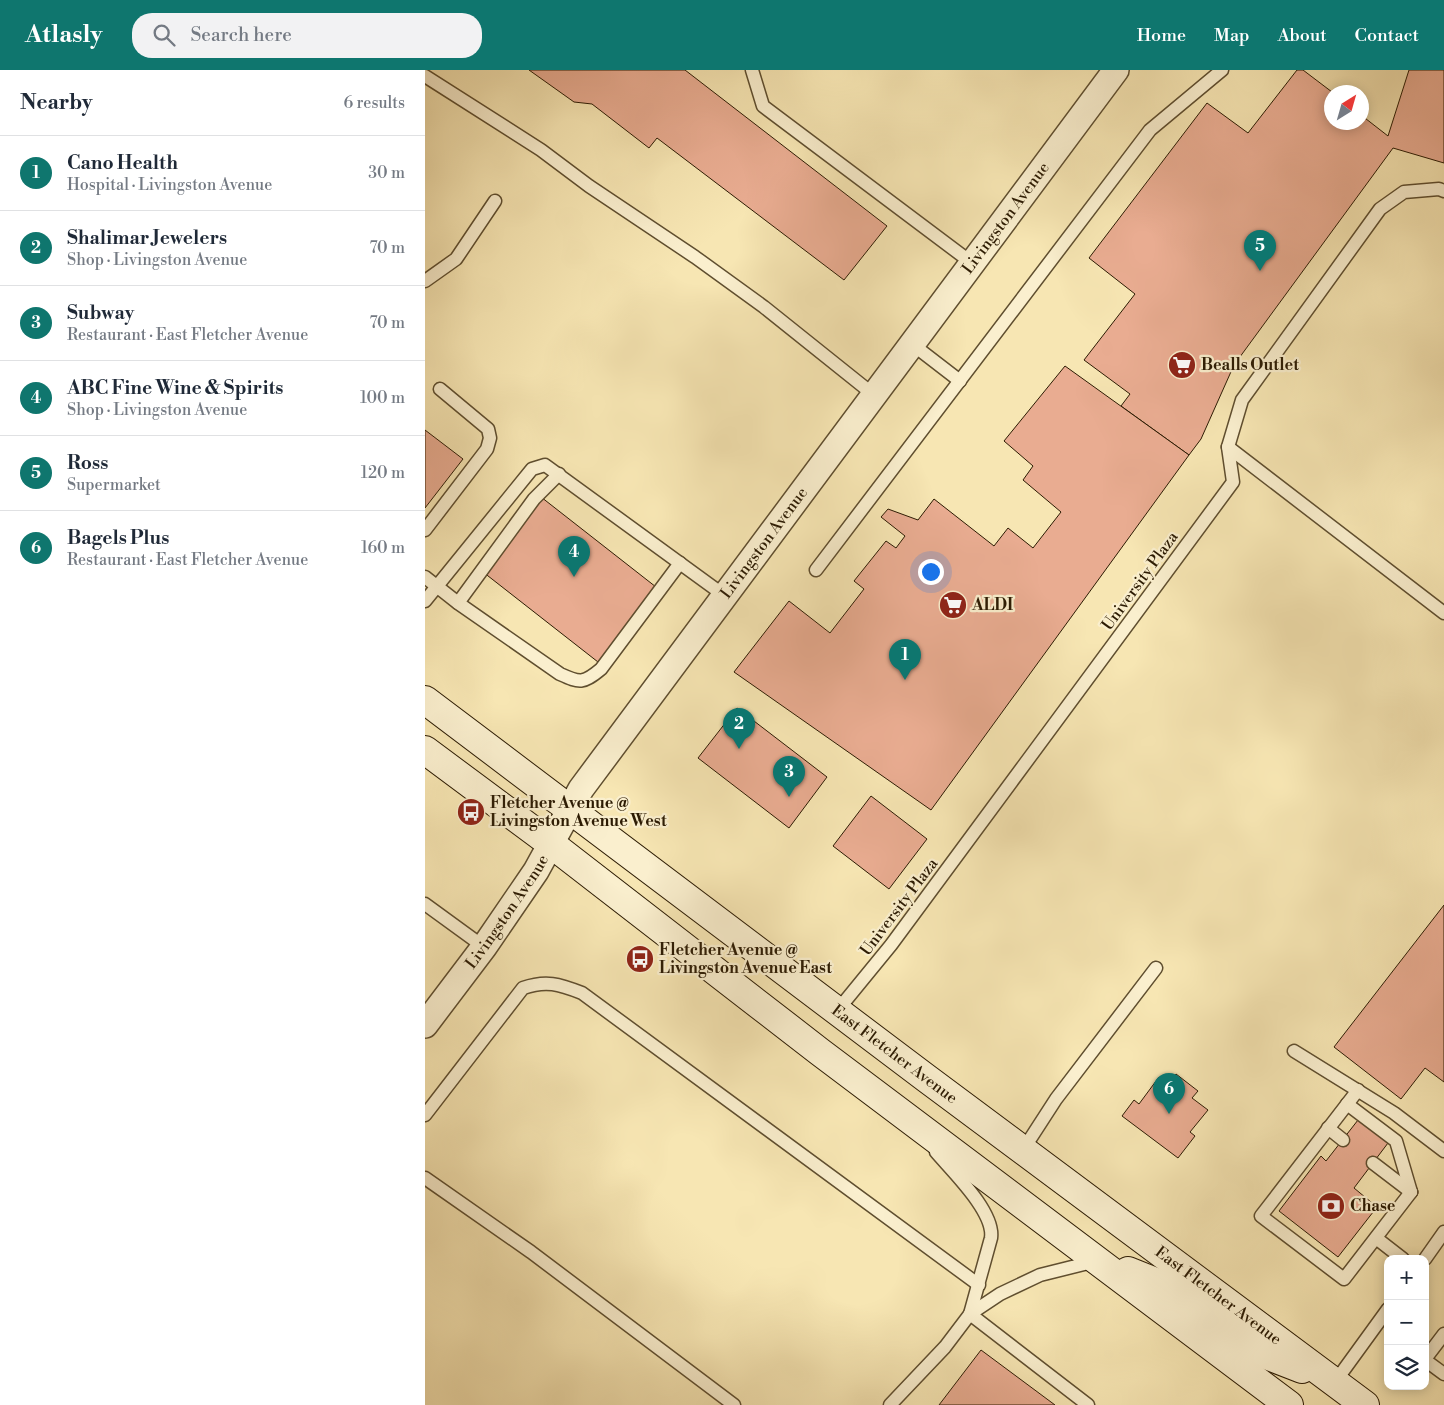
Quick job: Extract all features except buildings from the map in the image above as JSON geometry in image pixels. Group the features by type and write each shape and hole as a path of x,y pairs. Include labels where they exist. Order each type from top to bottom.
{"main road":[{"name":"East Fletcher Avenue","path":"425,700 837,1011 1365,1405"},
{"path":"425,750 550,843 906,1118 1098,1260 1289,1405"},
{"path":"1098,1260 1168,1287 1248,1348 1335,1382"}],"street":[{"name":"Livingston Avenue","path":"425,1025 484,947 536,871 550,843 571,811 581,789 1116,70"}],"lane":[{"path":"752,70 763,106 972,263"},
{"path":"816,570 1150,130 1222,70"},
{"path":"425,76 541,150 589,186 695,257 764,307 874,395"},
{"name":"University Plaza","path":"837,1011 891,945 1233,482 1228,447 1242,400 1380,209 1404,192 1444,191"},
{"path":"425,281 456,259 495,201"},
{"path":"912,344 960,381"},
{"path":"425,530 487,449 490,438 488,429 440,389"},
{"path":"1228,447 1444,613"},
{"path":"425,601 532,469 545,465 725,596"},
{"path":"458,603 534,499 559,474"},
{"path":"425,577 458,603 559,674 577,682 584,681 601,669 680,563"},
{"path":"425,904 484,947"},
{"path":"1023,1150 1056,1099 1156,968"},
{"path":"425,1115 523,988 539,982 563,985 582,993 979,1286"},
{"path":"1294,1051 1394,1113 1444,1151"},
{"path":"1358,1090 1261,1216 1344,1279 1411,1192"},
{"path":"1347,1104 1396,1141 1411,1192"},
{"path":"906,1118 964,1185 983,1210 992,1230 979,1286 970,1314"},
{"path":"1328,1128 1343,1140"},
{"path":"1373,1163 1411,1192"},
{"path":"425,1178 531,1252 735,1405"},
{"path":"1428,1255 1444,1232"},
{"path":"1376,1238 1398,1255"},
{"path":"891,1405 945,1347 970,1314 1000,1294 1039,1275 1098,1260"},
{"path":"970,1314 1088,1405"},
{"path":"1335,1382 1384,1315"},
{"path":"1429,1354 1444,1334"},
{"path":"1429,1362 1444,1374"}],"place":[{"name":"Ross","path":"1260,271"},
{"name":"Bealls Outlet","path":"1182,365"},
{"name":"ABC Fine Wine & Spirits","path":"574,577"},
{"name":"ALDI","path":"953,605"},
{"name":"Cano Health","path":"905,680"},
{"name":"Shalimar Jewelers","path":"739,749"},
{"name":"Subway","path":"789,797"},
{"name":"Fletcher Avenue @ Livingston Avenue West","path":"471,812"},
{"name":"Fletcher Avenue @ Livingston Avenue East","path":"640,959"},
{"name":"Bagels Plus","path":"1169,1114"},
{"name":"Chase","path":"1331,1206"}]}
